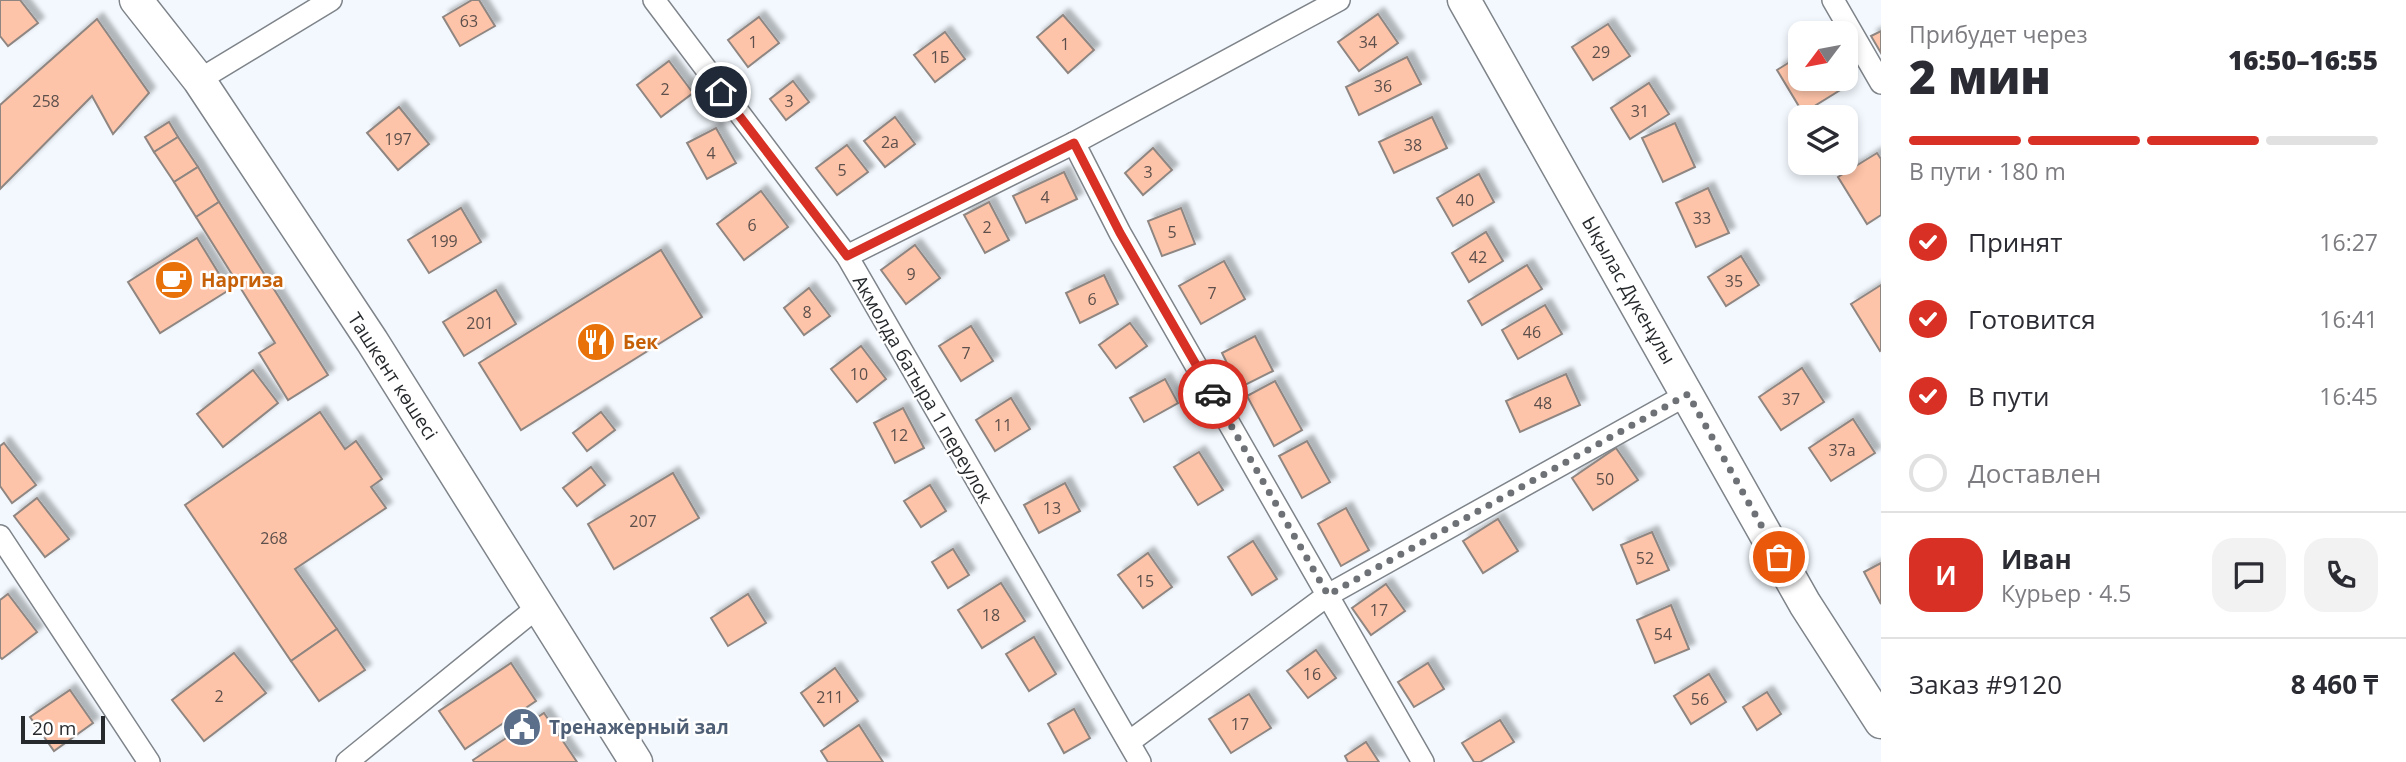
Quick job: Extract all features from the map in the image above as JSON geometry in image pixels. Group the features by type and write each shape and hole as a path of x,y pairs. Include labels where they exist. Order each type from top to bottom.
{"main road":[{"name":"Ташкент көшесі","path":"136,0 199,80 372,341 636,762"},
{"name":"Ықылас Дүкенұлы","path":"1464,0 1805,604 1881,722"}],"street":[{"path":"199,80 331,0"},
{"name":"Акмолда батыра 1 переулок","path":"654,0 847,256 1140,762"},
{"path":"847,256 1074,143 1339,0"},
{"path":"1833,0 1881,83"},
{"path":"1074,143 1120,233 1423,762"},
{"path":"1129,743 1328,595 1688,394"},
{"path":"0,536 149,762"},
{"path":"347,762 539,607"}],"building":[{"path":"0,0 20,0 38,23 8,46 0,36"},
{"path":"472,0 479,0 495,26 460,46 443,17"},
{"path":"1378,14 1398,43 1359,71 1338,42"},
{"path":"1063,15 1094,50 1068,73 1037,37"},
{"path":"759,17 779,43 748,67 728,40"},
{"path":"97,19 149,93 113,134 92,96 0,189 0,105"},
{"path":"1608,24 1630,56 1593,80 1572,47"},
{"path":"1881,31 1881,53 1871,36"},
{"path":"945,32 965,59 935,82 914,55"},
{"path":"1407,57 1421,84 1359,115 1346,87"},
{"path":"669,61 693,93 661,117 637,85"},
{"path":"1788,63 1788,88 1777,70"},
{"path":"793,81 809,102 786,120 770,99"},
{"path":"1649,83 1669,114 1630,139 1611,108"},
{"path":"1790,91 1839,91 1816,105 1798,105"},
{"path":"399,107 429,144 398,170 367,133"},
{"path":"895,117 915,144 885,167 864,141"},
{"path":"1432,117 1447,148 1394,173 1379,142"},
{"path":"169,122 178,137 154,152 145,137"},
{"path":"1675,123 1695,167 1663,182 1642,138"},
{"path":"716,128 736,163 707,179 687,143"},
{"path":"178,137 198,167 174,182 154,152"},
{"path":"847,145 868,172 837,195 816,168"},
{"path":"1153,148 1172,170 1143,195 1125,173"},
{"path":"1877,153 1881,159 1881,215 1867,224 1838,177 1858,175 1858,165"},
{"path":"198,167 219,202 196,217 174,182"},
{"path":"1064,172 1077,199 1026,223 1013,196"},
{"path":"1479,174 1494,202 1453,226 1437,198"},
{"path":"1708,188 1729,233 1696,247 1676,203"},
{"path":"761,191 788,227 744,260 717,224"},
{"path":"219,202 328,375 288,400 259,353 275,343 196,217"},
{"path":"989,202 1009,240 985,253 964,215"},
{"path":"461,208 481,242 429,273 408,240"},
{"path":"1181,208 1195,244 1162,256 1148,221"},
{"path":"1486,232 1503,261 1469,282 1452,253"},
{"path":"197,238 229,290 160,333 128,282"},
{"path":"915,245 940,278 906,304 881,270"},
{"path":"661,250 702,317 521,430 479,363"},
{"path":"1741,256 1759,285 1726,306 1708,277"},
{"path":"1224,261 1245,299 1201,324 1179,286"},
{"path":"1527,265 1542,289 1482,325 1468,301"},
{"path":"1104,275 1118,304 1080,323 1066,293"},
{"path":"1881,285 1881,350 1880,351 1851,304"},
{"path":"809,288 830,316 804,335 784,308"},
{"path":"496,290 516,324 464,356 443,322"},
{"path":"1545,305 1562,334 1518,359 1502,330"},
{"path":"1130,323 1147,346 1116,368 1099,345"},
{"path":"971,326 993,361 961,381 939,346"},
{"path":"1255,336 1273,371 1239,388 1222,353"},
{"path":"861,346 886,379 857,402 831,369"},
{"path":"1802,368 1824,402 1781,430 1759,397"},
{"path":"253,370 278,403 223,447 197,414"},
{"path":"1566,374 1580,405 1520,432 1506,401"},
{"path":"1165,379 1178,403 1144,422 1130,398"},
{"path":"1275,381 1302,430 1274,446 1247,396"},
{"path":"1011,398 1030,429 995,451 976,420"},
{"path":"903,408 924,448 895,463 874,423"},
{"path":"320,412 345,449 356,441 382,479 371,487 386,508 295,569 337,629 291,661 185,505"},
{"path":"601,412 615,430 587,451 573,433"},
{"path":"1853,419 1875,453 1831,481 1809,448"},
{"path":"1307,441 1330,482 1302,498 1279,456"},
{"path":"4,443 36,485 12,503 0,486 0,446"},
{"path":"1616,448 1638,480 1593,510 1572,478"},
{"path":"1199,452 1223,490 1198,505 1174,467"},
{"path":"591,467 605,485 577,506 563,488"},
{"path":"673,473 699,518 614,569 588,524"},
{"path":"1065,483 1080,511 1039,533 1024,505"},
{"path":"930,485 946,511 921,527 904,501"},
{"path":"37,498 69,539 45,557 14,516"},
{"path":"1346,508 1369,550 1341,566 1318,524"},
{"path":"1498,519 1518,551 1483,573 1463,541"},
{"path":"1652,532 1669,570 1637,584 1621,545"},
{"path":"1253,541 1277,579 1252,595 1228,557"},
{"path":"953,549 969,575 948,588 932,562"},
{"path":"1148,553 1172,587 1143,608 1118,575"},
{"path":"1881,563 1881,604 1864,572"},
{"path":"1001,583 1025,621 982,648 958,610"},
{"path":"1386,584 1405,611 1371,635 1352,608"},
{"path":"8,594 37,632 2,659 0,600"},
{"path":"748,594 766,623 728,646 711,618"},
{"path":"1671,605 1689,649 1655,663 1637,620"},
{"path":"337,629 365,670 319,701 291,661"},
{"path":"1034,637 1056,674 1029,691 1006,654"},
{"path":"1316,650 1336,678 1308,698 1287,671"},
{"path":"234,653 266,693 204,741 172,700"},
{"path":"511,663 536,701 465,749 439,711"},
{"path":"1428,663 1444,689 1414,707 1398,682"},
{"path":"835,668 858,701 824,726 801,693"},
{"path":"1709,674 1726,702 1691,724 1674,696"},
{"path":"70,690 93,723 54,751 30,717"},
{"path":"1767,692 1781,714 1757,730 1743,707"},
{"path":"1249,694 1271,728 1231,753 1209,719"},
{"path":"1074,709 1090,738 1064,753 1048,724"},
{"path":"544,713 577,762 474,762 473,760"},
{"path":"1500,720 1514,742 1480,762 1474,762 1462,743"},
{"path":"859,725 883,762 828,762 821,751"},
{"path":"1366,742 1379,762 1348,762 1345,756"}],"way so far":[{"path":"1213,394 1328,595 1688,394 1779,557"}],"place":[{"name":"Наргиза","path":"174,280"},
{"name":"Бек","path":"596,342"},
{"name":"Тренажерный зал","path":"522,727"}],"route":[{"path":"721,92 847,256 1074,143 1120,233 1213,394"}]}
